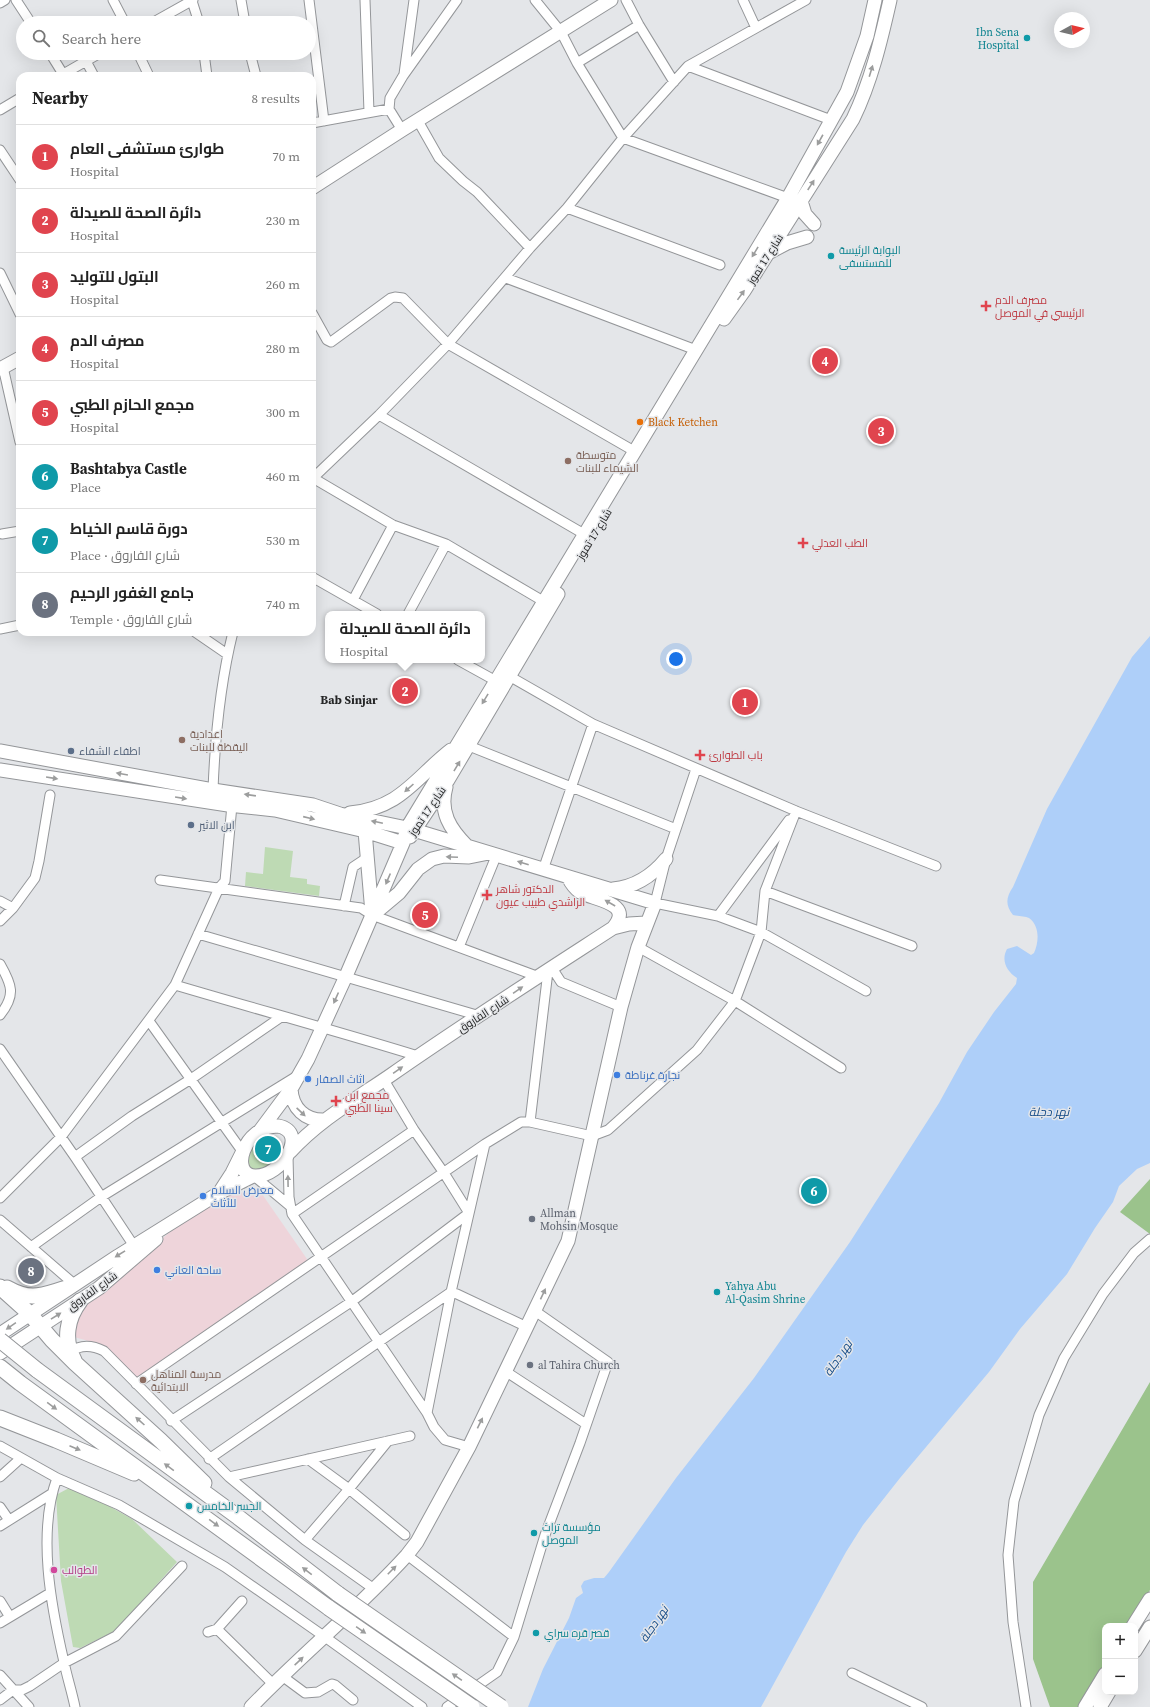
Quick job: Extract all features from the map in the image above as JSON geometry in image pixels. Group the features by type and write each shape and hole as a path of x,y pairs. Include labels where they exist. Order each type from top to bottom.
{"main road":[{"path":"316,185 611,0"},
{"name":"شارع 17 تموز","path":"403,843 509,676 714,332 769,253 831,120 847,92 867,36 875,0"},
{"name":"شارع 17 تموز","path":"411,830 448,780 496,681 696,350 794,199 853,119 862,101 881,40 890,0"},
{"path":"867,36 881,40"},
{"path":"794,199 814,224"},
{"path":"769,253 787,243 807,237"},
{"path":"1,368 16,360"},
{"path":"340,814 364,811 380,806 397,798 408,790 438,760 464,745"},
{"path":"0,751 213,790 305,804 340,814 411,830 655,903 638,947 621,1007 568,1241 469,1447 417,1542 407,1555 325,1637 250,1707"},
{"path":"24,774 28,756"},
{"path":"0,770 232,805 275,810 365,831 403,843 346,976 300,1074 291,1089 259,1132"},
{"path":"448,780 444,795 444,812 452,829 467,846"},
{"path":"365,831 372,915"},
{"path":"372,915 399,893 418,869 432,859 444,856 469,857 494,854"},
{"path":"610,890 626,887 641,881 655,871 666,859"},
{"path":"568,877 575,888 580,892 606,900 615,906 619,915 613,928"},
{"path":"613,928 630,924 646,923"},
{"name":"شارع الفاروق","path":"0,1334 71,1286 219,1193 254,1176 264,1175 270,1172 278,1166 306,1136 325,1120 418,1056 613,928"},
{"path":"291,1089 295,1106 303,1114 313,1120 325,1120"},
{"name":"شارع الفاروق","path":"219,1193 230,1178 250,1139 259,1132 270,1127 278,1126 284,1128 291,1137 289,1154"},
{"path":"242,1152 241,1159 244,1169 254,1176"},
{"name":"شارع الفاروق","path":"0,1354 40,1326 80,1301 125,1266 177,1220"},
{"path":"0,1286 25,1296 39,1295 71,1286"},
{"path":"0,1286 238,1517"},
{"path":"73,1357 67,1337 69,1321 75,1307 80,1301"},
{"path":"0,1340 37,1370 238,1517 338,1594 501,1707"},
{"path":"0,1367 20,1384 330,1608 472,1707"},
{"path":"0,1418 156,1481"},
{"path":"1135,1623 1150,1598"},
{"path":"1138,1646 1150,1627"},
{"path":"1085,1707 1102,1679"},
{"path":"1100,1707 1107,1695"}],"street":[{"path":"0,3 5,0"},
{"path":"16,0 26,16"},
{"path":"114,0 122,16"},
{"path":"164,16 193,0 197,16"},
{"path":"241,0 244,16"},
{"path":"310,0 312,16"},
{"path":"365,0 370,112"},
{"path":"403,76 414,0"},
{"path":"402,130 389,109 390,98 403,76 457,0"},
{"path":"535,0 561,32 577,63 624,138 794,199"},
{"path":"626,0 639,25 674,82"},
{"path":"742,0 756,28"},
{"path":"316,476 380,415 448,344 506,278 530,248 567,208 624,138 688,66 806,0"},
{"path":"577,63 639,25"},
{"path":"316,52 324,121"},
{"path":"54,60 60,72"},
{"path":"141,60 147,72"},
{"path":"205,60 206,72"},
{"path":"252,60 255,72"},
{"path":"66,72 86,61 92,72"},
{"path":"688,66 831,120"},
{"path":"0,110 16,100"},
{"path":"316,122 389,109"},
{"path":"418,121 439,158 477,192 530,248"},
{"path":"0,150 16,174"},
{"path":"567,208 720,265"},
{"path":"0,273 16,306"},
{"path":"506,278 696,350"},
{"path":"11,296 16,293"},
{"path":"316,320 327,340 331,342 391,298 399,297 406,301 448,344 634,451"},
{"path":"1,368 16,426"},
{"path":"380,415 584,534"},
{"path":"316,481 393,525 446,544 543,601"},
{"path":"353,600 393,525"},
{"path":"2,534 16,532"},
{"path":"410,611 446,544"},
{"path":"316,579 372,611"},
{"path":"0,629 16,626"},
{"path":"201,636 227,654"},
{"path":"213,790 216,724 227,654 232,636"},
{"path":"463,663 496,681"},
{"path":"509,676 592,724 796,811 936,866"},
{"path":"543,870 592,724"},
{"path":"464,745 676,828"},
{"path":"696,769 666,859 655,903 718,916 762,932 866,991"},
{"path":"0,921 13,908 35,878 50,795"},
{"path":"0,1198 61,1137 175,985 219,888 225,881 232,805"},
{"path":"136,1384 485,1144 521,1122 530,1122 592,1136 608,1130 697,1050 735,1001 762,932 766,891 796,811"},
{"path":"718,916 796,811"},
{"path":"459,947 494,854"},
{"path":"344,906 353,867 368,857"},
{"path":"160,880 361,908 372,915 459,947 546,972 562,982 621,1007"},
{"path":"766,891 912,946"},
{"path":"0,901 13,908"},
{"path":"198,934 480,1016"},
{"path":"638,947 735,1001 841,1068"},
{"path":"0,964 7,976 12,990 8,1004 0,1015"},
{"path":"530,1122 546,972"},
{"path":"175,985 418,1056"},
{"path":"75,1157 132,1116 191,1079 281,1017"},
{"path":"149,1021 242,1152"},
{"path":"0,1049 75,1157 134,1246"},
{"path":"31,1247 101,1197 300,1074"},
{"path":"384,1080 414,1130 444,1172 469,1214"},
{"path":"291,1210 414,1130"},
{"path":"427,1413 451,1292 485,1144"},
{"path":"289,1154 291,1210"},
{"path":"254,1176 291,1210 321,1258 427,1413 434,1428 445,1440 469,1447"},
{"path":"172,1421 351,1302 469,1214"},
{"path":"0,1220 31,1247 71,1286"},
{"path":"1026,1707 1013,1622 1008,1555 1014,1501 1039,1416 1064,1358 1103,1294 1134,1253 1150,1239"},
{"path":"451,1292 527,1327"},
{"path":"209,1459 451,1292"},
{"path":"447,1707 497,1672 514,1637 545,1535 608,1362 535,1312"},
{"path":"73,1357 75,1348 82,1346 97,1347 109,1356 228,1477 305,1540 374,1589"},
{"path":"506,1370 586,1424"},
{"path":"228,1477 410,1436"},
{"path":"305,1540 388,1441"},
{"path":"0,1446 57,1478 107,1499 141,1517 225,1567 422,1707"},
{"path":"0,1477 21,1458"},
{"path":"308,1459 349,1489 405,1535"},
{"path":"57,1478 51,1494 47,1528 50,1593 64,1663 75,1707"},
{"path":"0,1526 51,1494"},
{"path":"0,1507 9,1520"},
{"path":"407,1555 514,1637"},
{"path":"0,1700 13,1690 22,1690 30,1686 64,1663 116,1636 182,1566"},
{"path":"0,1623 50,1593"},
{"path":"0,1601 10,1616"},
{"path":"242,1601 213,1630 278,1680 305,1693 318,1692 332,1684 353,1700"},
{"path":"852,1673 922,1707"},
{"path":"0,1675 29,1707"}],"shaded area":[{"path":"233,1192 262,1194 307,1259 306,1262 137,1380 96,1343 63,1334 81,1306 182,1222"}],"green space":[{"path":"265,847 293,851 290,877 307,879 307,884 320,886 319,896 245,886 246,872 263,874"},
{"path":"276,1136 279,1141 280,1147 276,1158 262,1170 255,1171 248,1167 248,1157 252,1148 264,1138"},
{"path":"1150,1179 1150,1234 1120,1212"},
{"path":"1150,1382 1150,1590 1131,1623 1102,1623 1102,1674 1083,1707 1050,1707 1033,1659 1033,1582"},
{"path":"69,1488 91,1496 132,1519 177,1562 115,1631 80,1648 73,1647 61,1581 56,1495"}],"water":[{"name":"نهر دجلة","path":"1150,636 1150,1163 1137,1169 1119,1186 1113,1202 1067,1274 1020,1329 989,1372 900,1478 863,1525 846,1552 761,1707 528,1707 543,1669 569,1618 576,1598 583,1593 581,1586 584,1581 594,1578 604,1578 676,1478 754,1378 850,1242 939,1103 967,1052 994,1012 1016,984 1017,978 1007,969 1004,957 1005,953 1007,949 1017,946 1031,955 1036,949 1038,934 1033,921 1023,916 1013,915 1010,911 1007,901 1009,894 1047,809 1132,657"}],"place":[{"name":"Ibn Sena Hospital","path":"1027,38"},
{"name":"البوابة الرئيسة للمستسفى","path":"831,256"},
{"name":"مصرف الدم الرئيسي في الموصل","path":"986,306"},
{"name":"مصرف الدم","path":"825,361"},
{"name":"Black Ketchen","path":"640,422"},
{"name":"البتول للتوليد","path":"881,431"},
{"name":"متوسطة الشيماء للبنات","path":"568,461"},
{"name":"الطب العدلي","path":"803,543"},
{"name":"دائرة الصحة للصيدلة","path":"405,691"},
{"name":"طوارئ مستشفى العام","path":"745,702"},
{"name":"اعدادية اليقظة للبنات","path":"182,740"},
{"name":"اطفاء الشفاء","path":"71,751"},
{"name":"باب الطوارئ","path":"700,755"},
{"name":"ابن الاثير","path":"191,825"},
{"name":"الدكتور شاهر الراشدي طبيب عيون","path":"487,895"},
{"name":"مجمع الحازم الطبي","path":"425,915"},
{"name":"نجارة غرناطة","path":"617,1075"},
{"name":"اثاث الصفار","path":"308,1079"},
{"name":"مجمع ابن سينا الطبي","path":"336,1101"},
{"name":"دورة قاسم الخياط","path":"268,1149"},
{"name":"Bashtabya Castle","path":"814,1191"},
{"name":"معرض السلام للأثاث","path":"203,1196"},
{"name":"Allman Mohsin Mosque","path":"532,1219"},
{"name":"ساحة العاني","path":"157,1270"},
{"name":"جامع الغفور الرحيم","path":"31,1271"},
{"name":"Yahya Abu Al-Qasim Shrine","path":"717,1292"},
{"name":"al Tahira Church","path":"530,1365"},
{"name":"مدرسة المناهل الابتدائية","path":"143,1380"},
{"name":"الجسر الخامس","path":"189,1506"},
{"name":"مؤسسة تراث الموصل","path":"534,1533"},
{"name":"الطوالب","path":"54,1570"},
{"name":"قصر قره سراي","path":"536,1633"}],"district":[{"name":"Bab Sinjar","path":"349,700"}]}
